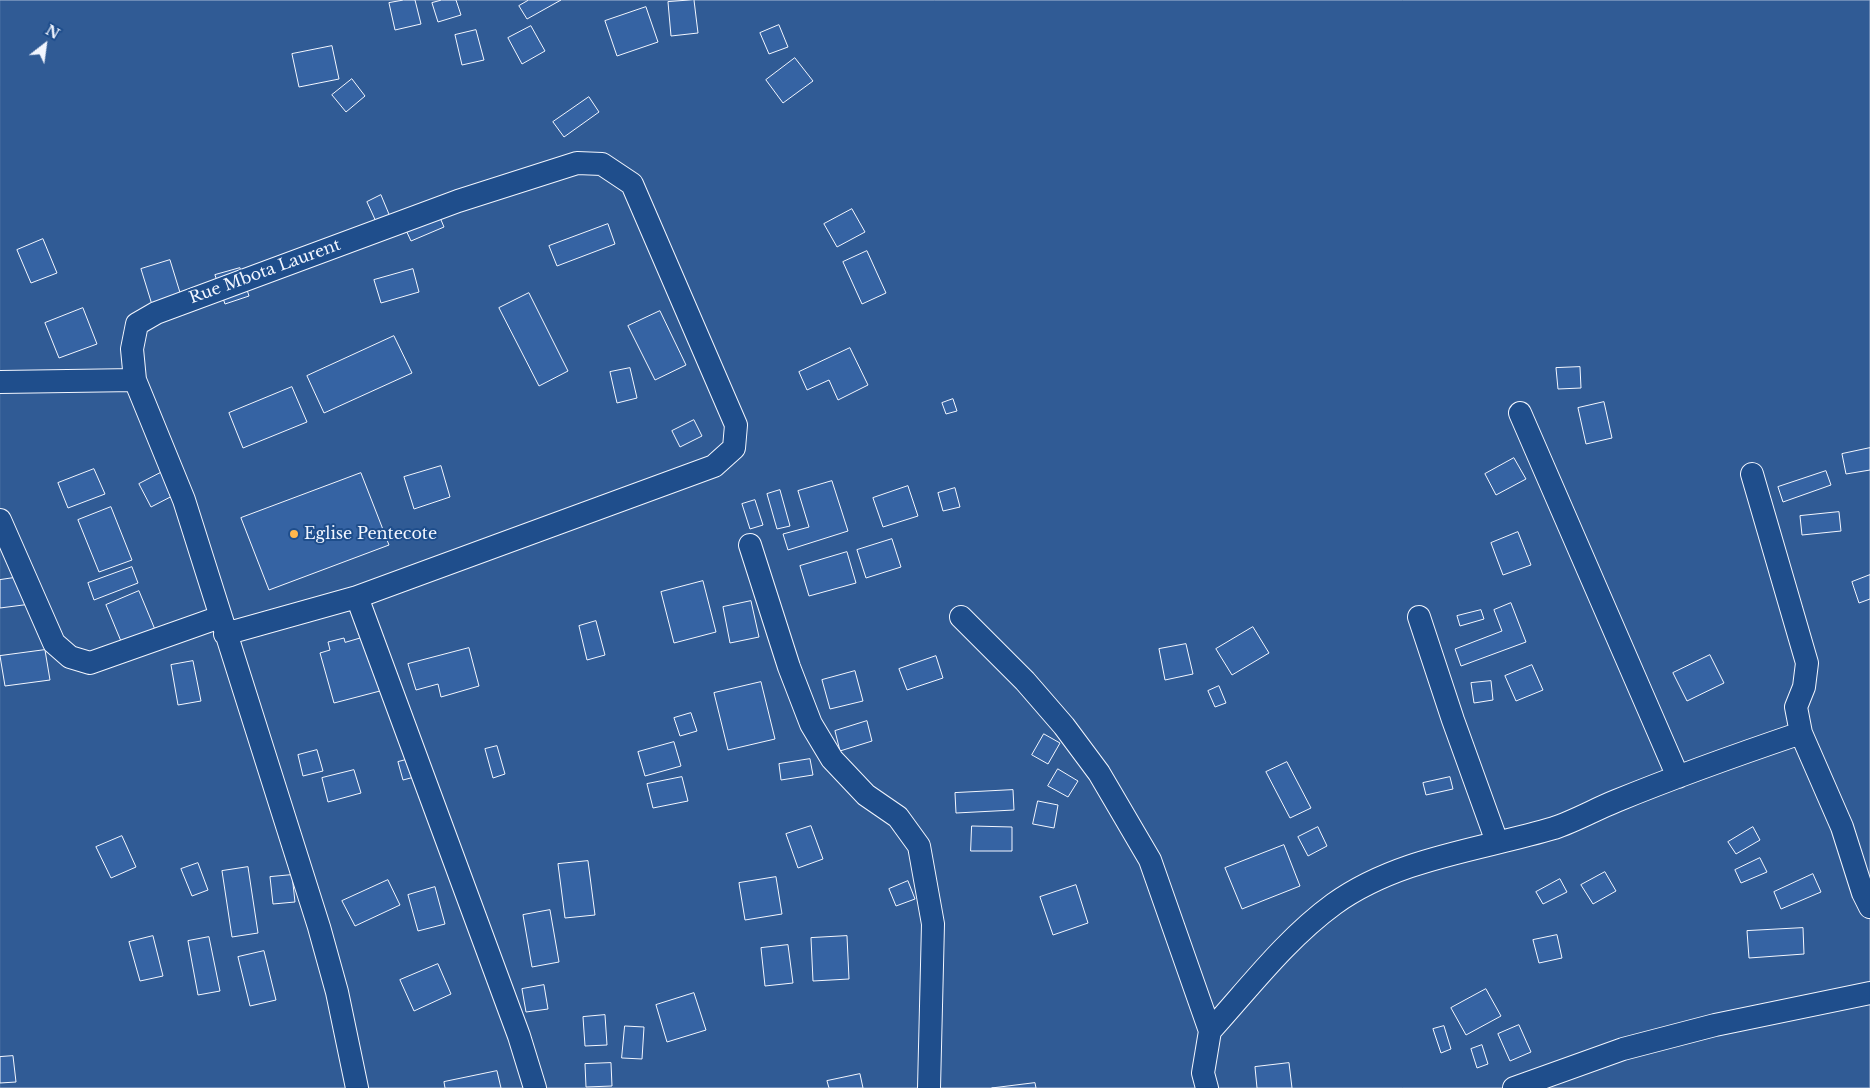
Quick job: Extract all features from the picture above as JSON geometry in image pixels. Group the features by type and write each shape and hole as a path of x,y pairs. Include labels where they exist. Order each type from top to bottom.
{"street":[{"name":"Rue Mbota Laurent","path":"357,597 714,466 734,448 736,425 632,184 602,164 577,162 458,201 156,313 137,324 132,349 136,380 184,500 320,927 337,992 358,1088"},
{"path":"0,382 136,380"},
{"path":"1520,413 1678,777"},
{"path":"1752,474 1807,664 1804,687 1796,708 1801,733 1842,827 1863,893 1870,907"},
{"path":"0,520 54,643 70,657 90,662 223,625 357,597 519,1036 535,1088"},
{"path":"750,545 789,667 811,724 832,759 866,795 898,817 919,846 933,924 929,1088"},
{"path":"960,617 1025,682 1064,726 1099,772 1150,860 1210,1031 1203,1073 1206,1088"},
{"path":"1420,617 1453,720 1497,842"},
{"path":"1210,1031 1295,937 1335,904 1380,878 1407,867 1555,828 1678,777 1801,733"},
{"path":"1514,1088 1623,1049 1716,1025 1870,993"}],"shaded area":[{"path":"0,0 1870,0 1870,1088 0,1088"}],"building":[{"path":"415,0 421,24 395,30 389,3"},
{"path":"442,0 456,0 461,15 438,22 432,3"},
{"path":"529,0 561,0 527,19 519,6"},
{"path":"694,0 698,33 671,36 668,2"},
{"path":"646,7 658,42 617,56 605,21"},
{"path":"779,25 788,47 769,54 760,33"},
{"path":"531,26 545,51 522,64 508,38"},
{"path":"476,30 484,60 462,65 455,35"},
{"path":"332,46 339,79 299,87 292,54"},
{"path":"795,58 813,81 783,103 766,80"},
{"path":"352,79 365,96 346,112 332,95"},
{"path":"589,97 599,112 564,137 553,122"},
{"path":"381,195 391,219 378,226 367,202"},
{"path":"433,201 444,227 411,241 399,215"},
{"path":"852,209 865,232 837,247 824,224"},
{"path":"608,224 615,244 557,266 549,246"},
{"path":"43,239 57,273 31,283 17,250"},
{"path":"867,251 886,293 862,304 843,262"},
{"path":"170,260 186,312 157,321 141,269"},
{"path":"240,268 249,296 225,304 215,275"},
{"path":"413,269 419,292 381,303 374,280"},
{"path":"529,293 568,371 539,386 499,308"},
{"path":"83,308 97,344 59,358 45,323"},
{"path":"660,311 686,365 655,380 628,326"},
{"path":"394,336 412,373 324,413 307,376"},
{"path":"850,348 868,385 838,400 829,380 807,390 799,372"},
{"path":"1580,367 1581,388 1558,389 1556,368"},
{"path":"630,368 637,398 617,403 610,372"},
{"path":"292,387 307,422 243,448 229,413"},
{"path":"953,399 957,411 946,414 942,403"},
{"path":"1604,402 1612,438 1586,444 1578,408"},
{"path":"694,420 702,436 680,447 672,431"},
{"path":"1870,448 1870,470 1846,474 1842,454"},
{"path":"1514,458 1526,479 1496,495 1485,474"},
{"path":"441,466 450,497 414,509 404,477"},
{"path":"94,469 105,494 68,508 58,483"},
{"path":"168,469 180,492 151,507 139,484"},
{"path":"1826,471 1831,485 1783,502 1778,487"},
{"path":"361,473 389,545 269,590 241,518"},
{"path":"832,481 848,531 788,550 783,534 809,527 798,491"},
{"path":"908,486 918,516 883,527 873,498"},
{"path":"955,488 960,507 943,511 938,493"},
{"path":"780,490 790,526 777,529 767,494"},
{"path":"755,500 763,525 750,529 742,504"},
{"path":"111,507 132,560 99,572 78,520"},
{"path":"1839,512 1841,531 1802,535 1800,516"},
{"path":"1518,532 1531,565 1503,575 1491,543"},
{"path":"892,539 901,567 866,578 857,550"},
{"path":"847,552 856,583 809,596 800,566"},
{"path":"132,567 138,583 94,600 88,583"},
{"path":"1870,575 1870,599 1859,603 1852,582"},
{"path":"27,576 31,604 0,608 0,580"},
{"path":"703,581 716,632 674,643 661,592"},
{"path":"139,591 156,632 123,646 106,605"},
{"path":"751,601 759,637 730,643 723,607"},
{"path":"1511,603 1526,642 1461,666 1455,649 1502,631 1494,610"},
{"path":"1481,610 1484,619 1460,626 1457,616"},
{"path":"596,621 605,655 587,660 579,626"},
{"path":"1253,627 1269,653 1232,675 1216,649"},
{"path":"365,637 380,691 334,703 320,653 330,650 328,642 344,638 345,642"},
{"path":"1186,644 1193,674 1165,680 1159,649"},
{"path":"469,648 479,686 441,697 438,684 416,690 408,664"},
{"path":"45,650 50,680 5,686 0,656"},
{"path":"1710,655 1724,683 1687,701 1673,673"},
{"path":"936,656 943,678 907,690 899,669"},
{"path":"193,661 201,701 178,705 171,665"},
{"path":"1532,665 1543,690 1516,701 1505,676"},
{"path":"855,671 863,701 830,709 822,680"},
{"path":"1491,681 1493,700 1474,703 1471,683"},
{"path":"761,682 775,739 728,750 714,693"},
{"path":"1219,686 1226,703 1215,707 1208,691"},
{"path":"691,713 697,731 680,736 674,718"},
{"path":"867,721 872,741 840,751 835,731"},
{"path":"1044,734 1060,743 1048,764 1032,755"},
{"path":"674,742 681,766 645,776 638,752"},
{"path":"497,746 505,774 493,778 485,749"},
{"path":"317,750 323,771 303,776 298,755"},
{"path":"421,756 426,774 403,780 398,762"},
{"path":"810,759 813,775 781,780 779,764"},
{"path":"1287,762 1311,808 1290,818 1266,772"},
{"path":"1058,769 1078,781 1068,797 1048,786"},
{"path":"354,770 361,793 328,802 322,778"},
{"path":"682,777 688,801 653,808 647,784"},
{"path":"1450,777 1453,789 1426,795 1423,783"},
{"path":"1013,790 1014,810 956,813 955,793"},
{"path":"1038,801 1058,805 1054,828 1033,824"},
{"path":"811,826 823,859 798,868 786,834"},
{"path":"972,826 1012,827 1012,851 971,851"},
{"path":"1318,827 1327,846 1308,856 1298,837"},
{"path":"1753,827 1760,840 1736,854 1728,842"},
{"path":"122,836 136,867 111,878 96,847"},
{"path":"1284,845 1300,886 1242,909 1225,868"},
{"path":"1760,858 1767,872 1741,883 1735,870"},
{"path":"588,861 595,915 565,918 558,864"},
{"path":"198,863 208,890 192,896 181,869"},
{"path":"248,867 258,933 232,937 222,871"},
{"path":"1605,872 1616,891 1593,904 1581,885"},
{"path":"1813,874 1821,892 1781,909 1774,892"},
{"path":"292,875 295,902 273,904 270,877"},
{"path":"776,877 782,914 745,920 739,883"},
{"path":"1560,879 1567,892 1543,904 1536,892"},
{"path":"388,880 400,905 355,926 342,901"},
{"path":"908,881 915,899 896,906 889,889"},
{"path":"1076,885 1088,923 1053,935 1040,897"},
{"path":"435,887 445,924 418,931 408,895"},
{"path":"550,910 559,962 532,967 523,915"},
{"path":"1803,928 1804,954 1749,958 1747,931"},
{"path":"1557,935 1562,958 1539,963 1533,940"},
{"path":"153,936 163,976 140,981 129,942"},
{"path":"847,936 849,979 813,981 811,938"},
{"path":"209,937 220,991 198,995 188,941"},
{"path":"788,945 793,983 765,986 761,948"},
{"path":"264,951 276,1000 250,1006 238,957"},
{"path":"438,964 451,994 414,1011 400,980"},
{"path":"544,985 548,1009 526,1012 522,989"},
{"path":"1486,989 1501,1016 1466,1035 1451,1008"},
{"path":"694,993 706,1030 667,1042 656,1005"},
{"path":"605,1015 607,1045 585,1046 583,1017"},
{"path":"1519,1025 1531,1052 1510,1061 1498,1034"},
{"path":"625,1026 644,1027 642,1059 622,1058"},
{"path":"1444,1026 1451,1049 1441,1053 1433,1029"},
{"path":"1482,1045 1488,1064 1477,1068 1471,1049"},
{"path":"13,1056 16,1082 0,1083 0,1057"},
{"path":"611,1063 612,1086 586,1087 585,1064"},
{"path":"1289,1063 1292,1088 1257,1088 1255,1067"},
{"path":"497,1071 501,1088 445,1088 444,1082"},
{"path":"860,1074 863,1088 829,1088 827,1081"},
{"path":"1035,1083 1036,1088 992,1088"}],"place":[{"name":"Eglise Pentecote","path":"294,534"}]}
